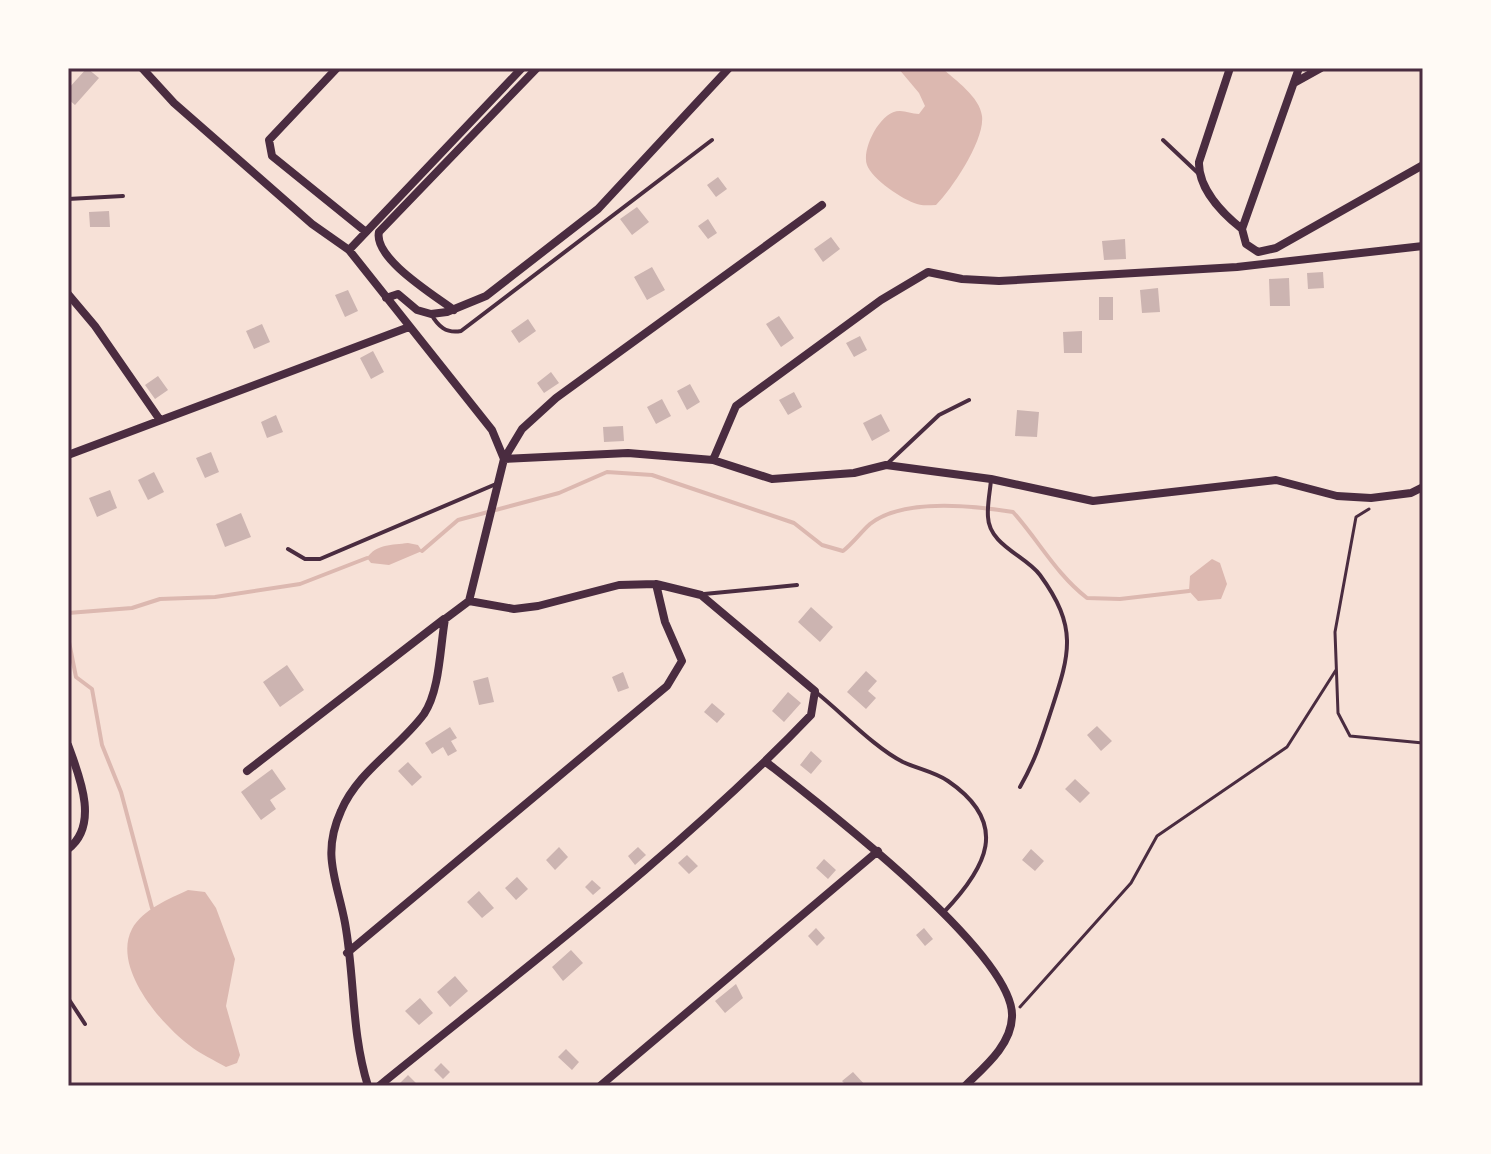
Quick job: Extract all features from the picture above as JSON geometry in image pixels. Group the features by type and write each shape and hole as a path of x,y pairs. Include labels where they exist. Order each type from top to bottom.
{"street":[{"path":"142,68 174,103 312,224 349,250 492,430 504,459"},
{"path":"337,68 269,140 268,148 272,156 366,232"},
{"path":"349,250 522,68"},
{"path":"454,310 404,273 381,248 377,240 379,232 537,68"},
{"path":"386,298 398,294 417,310 431,314 454,310 486,296 598,209 729,68"},
{"path":"1230,68 1199,162 1199,174 1228,218 1242,229"},
{"path":"1299,68 1242,229 1246,244 1258,252 1276,248 1423,165"},
{"path":"1293,84 1321,68"},
{"path":"247,771 469,601 504,459 522,429 556,398 822,205"},
{"path":"713,460 736,406 881,300 928,272 999,281 1237,267 1423,246"},
{"path":"68,294 95,326 160,420"},
{"path":"68,455 409,327"},
{"path":"504,459 628,453 713,460 772,479 854,473 886,465 991,479 1093,501 1276,480 1337,496 1389,496 1411,493 1423,487"},
{"path":"379,1086 559,940 766,762 811,715 815,691 701,595 656,584 619,585 538,606 514,609 469,601"},
{"path":"347,953 667,686 682,661 665,622 656,584"},
{"path":"368,1086 357,1050 345,924 331,875 331,839 353,789 425,713 432,694 445,619"},
{"path":"68,745 83,786 84,827 68,849"},
{"path":"766,762 878,851 942,913 994,970 1012,1016 1004,1041 991,1060 965,1086"},
{"path":"600,1086 878,851"}],"lane":[{"path":"431,314 441,328 461,331 712,140"},
{"path":"1163,140 1199,174"},
{"path":"68,199 123,196"},
{"path":"886,465 939,415 969,400"},
{"path":"991,479 988,518 993,533 1039,573 1065,626 1069,648 1065,676 1041,752 1020,787"},
{"path":"288,549 305,559 320,559 497,484"},
{"path":"701,595 797,585"},
{"path":"815,691 901,762 946,779 968,796 983,819 986,852 979,871 942,913"},
{"path":"68,998 85,1024"}],"path":[{"path":"1389,496 1356,517 1335,632 1338,713 1350,736 1423,743"},
{"path":"1012,1016 1131,883 1157,836 1287,747 1336,670"}],"shaded area":[{"path":"898,68 942,68 977,102 982,116 982,126 973,150 936,205 919,205 904,198 881,182 867,165 867,150 880,123 893,112 919,114 925,106 919,93"},
{"path":"408,543 418,545 422,551 389,565 371,563 367,558 380,548"},
{"path":"1212,559 1220,563 1227,584 1221,599 1198,601 1189,591 1190,576"},
{"path":"188,890 205,892 216,908 235,959 226,1006 240,1055 237,1063 226,1067 193,1048 165,1023 142,993 128,960 128,944 137,922 157,905"}],"building":[{"path":"87,68 99,78 75,105 68,99 68,89"},
{"path":"718,177 727,189 716,197 707,185"},
{"path":"637,207 649,222 632,235 620,219"},
{"path":"109,211 110,227 90,227 89,212"},
{"path":"708,219 717,233 708,239 698,226"},
{"path":"831,237 840,249 823,262 814,249"},
{"path":"1125,239 1126,259 1104,260 1102,241"},
{"path":"652,267 665,290 647,300 634,277"},
{"path":"1323,272 1324,288 1308,289 1307,273"},
{"path":"1289,278 1290,306 1270,306 1269,279"},
{"path":"1158,288 1160,312 1142,313 1140,290"},
{"path":"348,290 358,311 345,317 335,295"},
{"path":"1099,297 1113,297 1113,320 1099,320"},
{"path":"779,316 794,338 781,347 766,324"},
{"path":"528,319 536,331 519,343 511,331"},
{"path":"262,324 270,342 254,349 246,331"},
{"path":"1082,331 1082,353 1064,353 1063,332"},
{"path":"860,336 867,350 854,357 846,343"},
{"path":"373,351 384,372 371,379 360,358"},
{"path":"551,372 559,383 544,393 537,383"},
{"path":"158,376 168,390 155,399 145,385"},
{"path":"690,384 700,402 687,410 677,391"},
{"path":"794,392 802,407 788,415 779,400"},
{"path":"662,399 671,416 656,424 647,407"},
{"path":"1017,410 1039,412 1037,437 1015,436"},
{"path":"881,414 890,431 872,441 863,423"},
{"path":"276,415 283,432 267,438 261,422"},
{"path":"623,426 624,441 604,442 603,427"},
{"path":"211,452 219,472 205,478 196,458"},
{"path":"154,472 164,492 148,500 138,480"},
{"path":"110,490 117,508 97,517 89,498"},
{"path":"241,513 251,537 225,547 216,524"},
{"path":"811,607 833,627 820,642 798,622"},
{"path":"287,665 304,690 280,707 263,682"},
{"path":"866,671 877,681 868,691 876,698 866,709 847,692"},
{"path":"623,672 629,688 618,692 612,677"},
{"path":"488,677 494,702 479,705 473,681"},
{"path":"788,692 801,703 784,722 772,711"},
{"path":"712,703 725,714 717,723 704,712"},
{"path":"1097,726 1112,741 1101,751 1087,735"},
{"path":"450,727 457,738 451,741 457,751 448,756 443,747 432,754 425,743"},
{"path":"811,751 822,761 811,774 800,765"},
{"path":"408,762 422,777 412,786 398,771"},
{"path":"272,769 286,789 270,800 276,809 261,820 241,792"},
{"path":"1075,779 1090,793 1080,803 1065,789"},
{"path":"559,847 568,857 555,870 546,860"},
{"path":"638,847 646,855 635,865 628,856"},
{"path":"1031,849 1044,861 1035,871 1022,860"},
{"path":"687,855 698,866 689,874 678,863"},
{"path":"824,859 836,870 828,879 816,868"},
{"path":"517,877 528,889 516,900 505,888"},
{"path":"592,880 601,888 593,895 585,887"},
{"path":"479,891 494,908 482,918 467,902"},
{"path":"816,928 825,938 817,946 808,936"},
{"path":"924,928 933,939 925,946 916,935"},
{"path":"571,950 583,963 563,981 552,967"},
{"path":"455,976 468,991 450,1007 437,992"},
{"path":"736,984 743,998 725,1013 715,1001"},
{"path":"420,998 433,1013 419,1025 405,1011"},
{"path":"566,1049 579,1062 572,1070 558,1057"},
{"path":"441,1063 450,1072 443,1079 434,1070"},
{"path":"853,1072 866,1086 847,1086 842,1081"},
{"path":"408,1075 419,1086 397,1086"}],"waterway":[{"path":"422,551 458,520 559,493 607,472 652,475 794,523 822,545 843,551 870,524 901,510 940,506 1013,512 1057,568 1087,598 1120,599 1189,591"},
{"path":"68,613 132,608 160,599 215,597 300,584 367,558"},
{"path":"68,637 76,677 92,689 102,745 121,792 152,908"}]}
